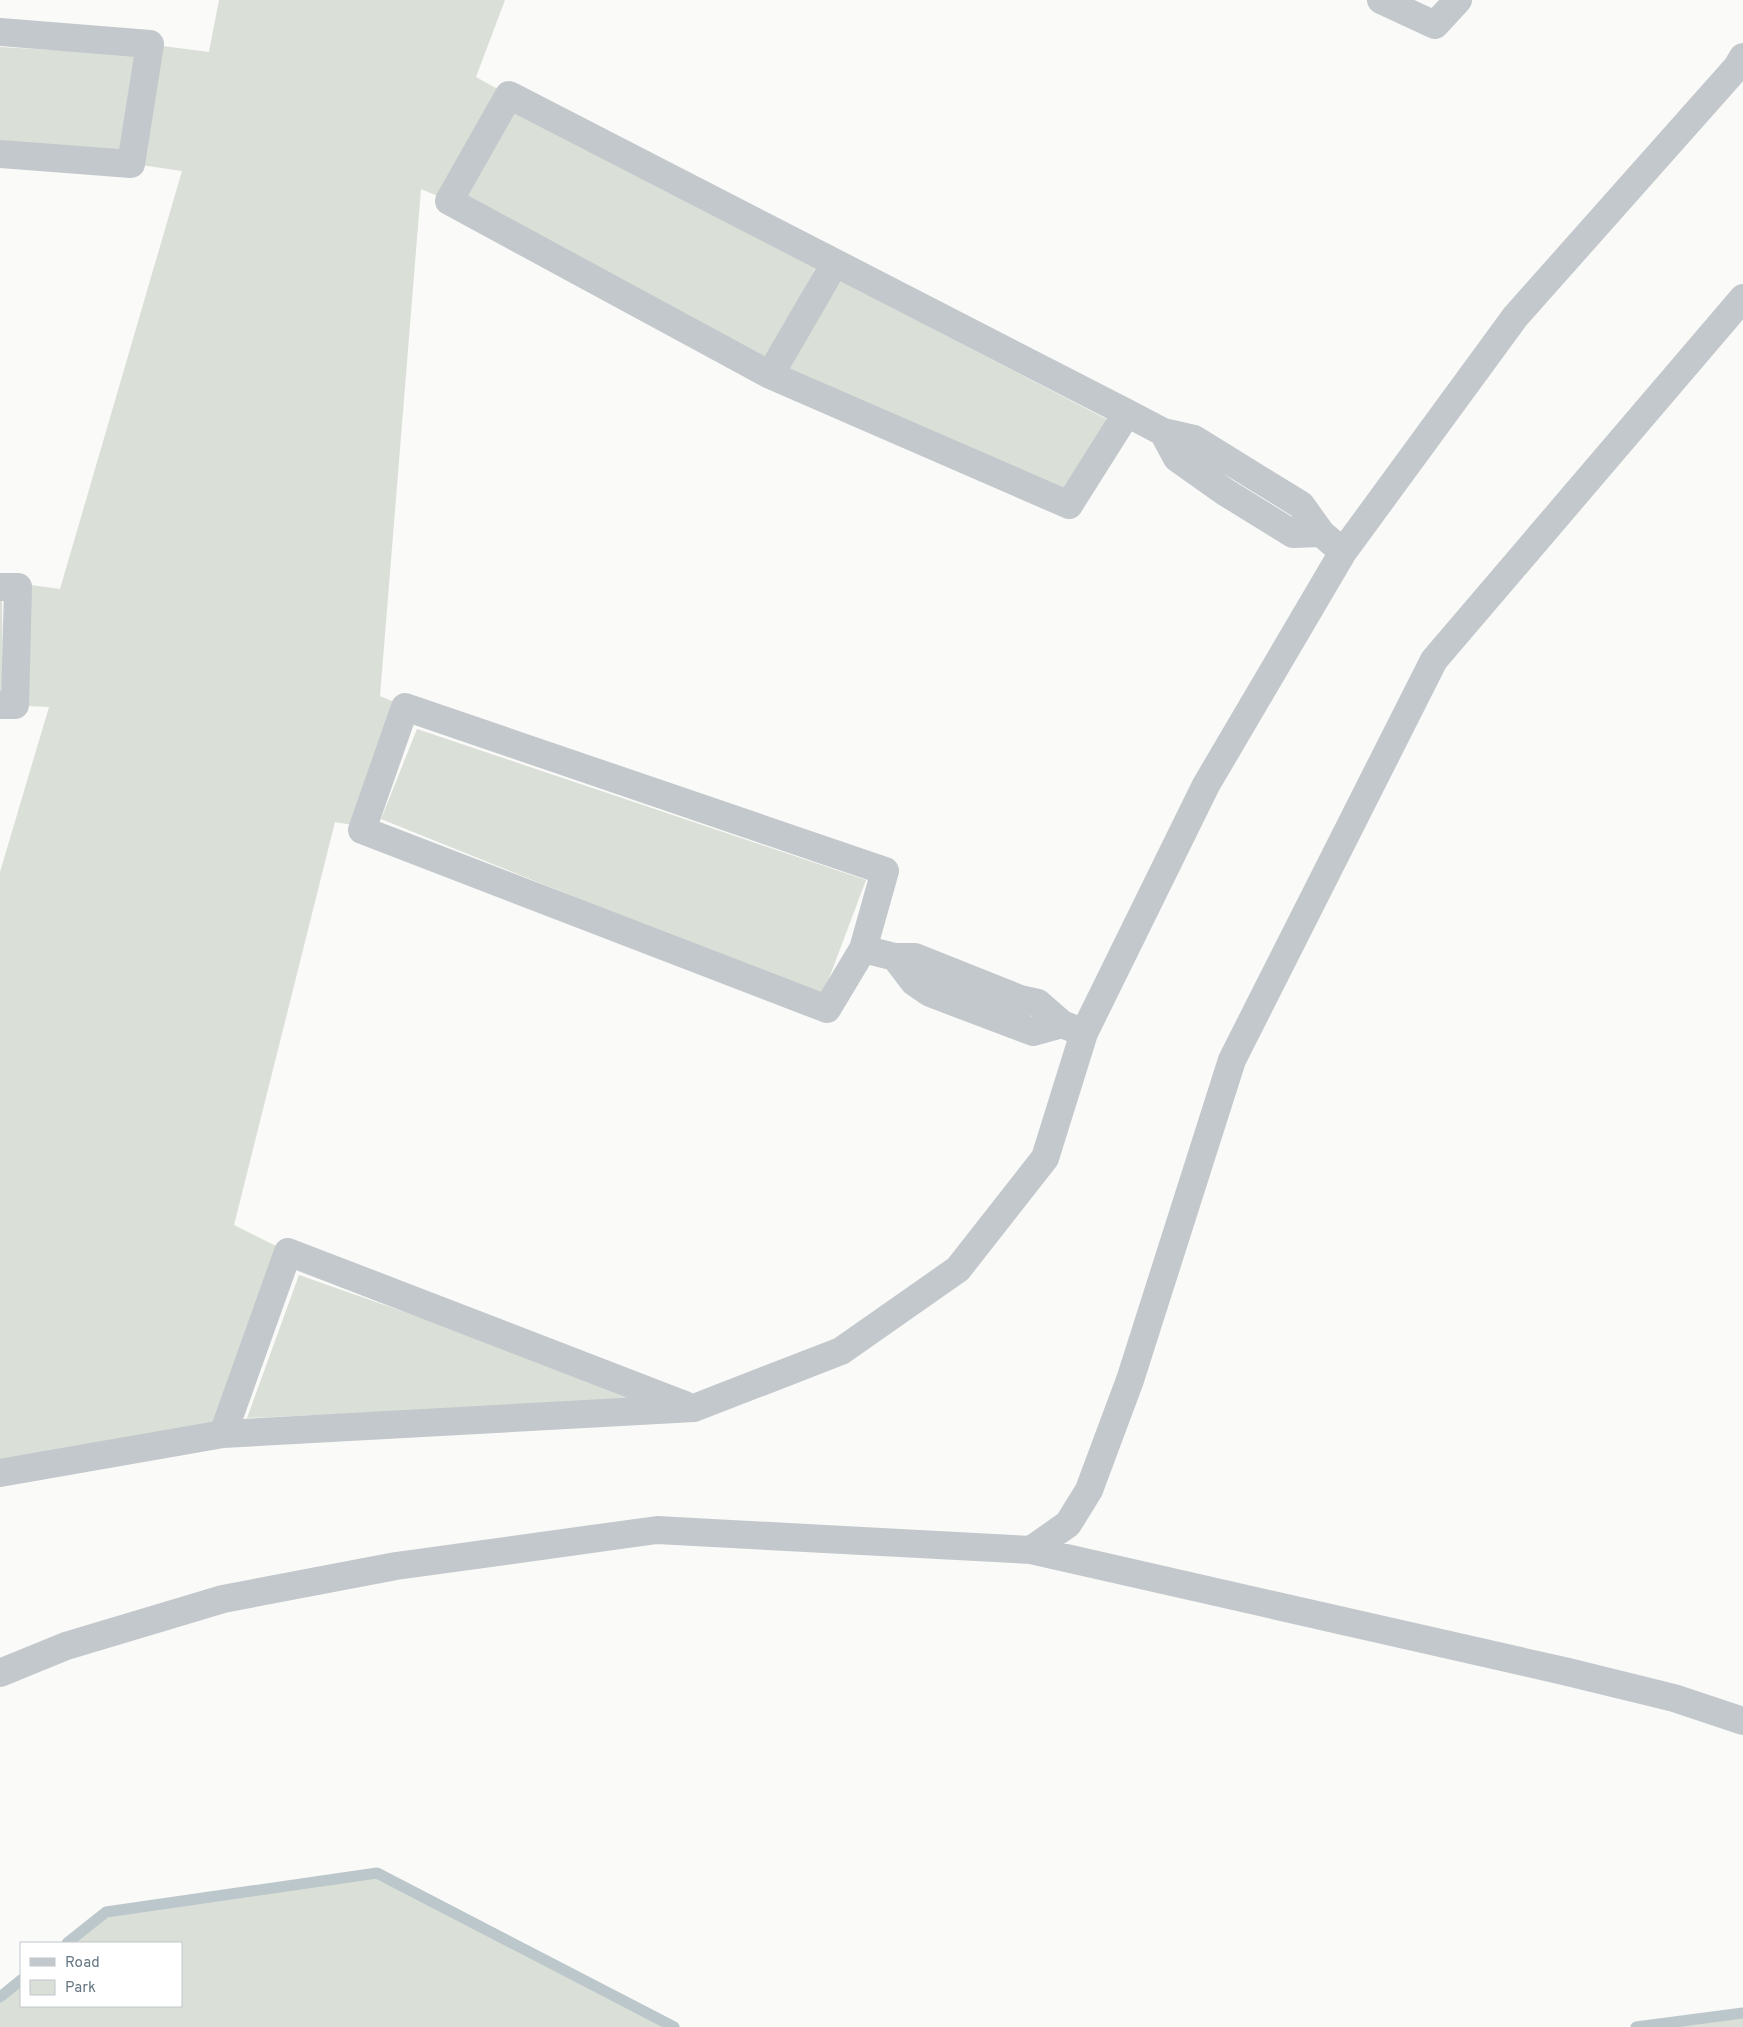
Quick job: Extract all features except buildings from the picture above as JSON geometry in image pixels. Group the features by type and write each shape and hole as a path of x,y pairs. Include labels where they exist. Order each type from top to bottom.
{"street":[{"path":"1381,0 1435,25 1458,0"},
{"path":"0,32 150,44 131,164 0,154"},
{"path":"0,1474 223,1434 694,1408 841,1351 958,1269 1045,1158 1073,1029 1206,785 1343,552 1515,317 1737,67 1743,57"},
{"path":"1127,413 1069,504 770,375 449,201 509,95 1127,413 1163,432 1177,458 1225,492 1293,534 1321,533 1343,552"},
{"path":"770,375 835,263"},
{"path":"1032,1550 1068,1524 1089,1490 1130,1380 1232,1060 1434,660 1743,298"},
{"path":"0,586 18,587 15,705 0,705"},
{"path":"405,707 884,871 863,950 827,1009 362,830 405,707"},
{"path":"863,950 895,957 915,957 1020,999 1038,1002 1073,1029"},
{"path":"223,1434 288,1252 694,1408"},
{"path":"0,1673 66,1646 224,1599 396,1566 657,1530 1032,1550 1568,1672 1674,1698 1743,1721"}],"green space":[{"path":"219,0 505,0 476,77 503,92 445,199 421,189 380,696 399,704 353,825 335,822 234,1225 284,1250 216,1422 0,1460 0,872 49,707 26,706 31,585 60,589 182,171 141,165 155,45 209,52"},
{"path":"0,47 140,55 121,154 0,144"},
{"path":"512,107 819,261 766,361 463,199"},
{"path":"841,281 1110,421 1066,493 786,370"},
{"path":"0,600 2,600 3,695 0,694"},
{"path":"417,729 866,880 822,997 381,819"},
{"path":"299,1275 655,1400 247,1418"},
{"path":"377,1873 674,2027 0,2027 0,1997 20,1981 20,2007 182,2007 182,1942 68,1942 106,1912"},
{"path":"1743,2013 1743,2027 1636,2027"}],"waterway":[{"path":"68,1942 106,1912 377,1873 674,2027"},
{"path":"0,1997 20,1981"},
{"path":"1636,2027 1743,2013"}]}
